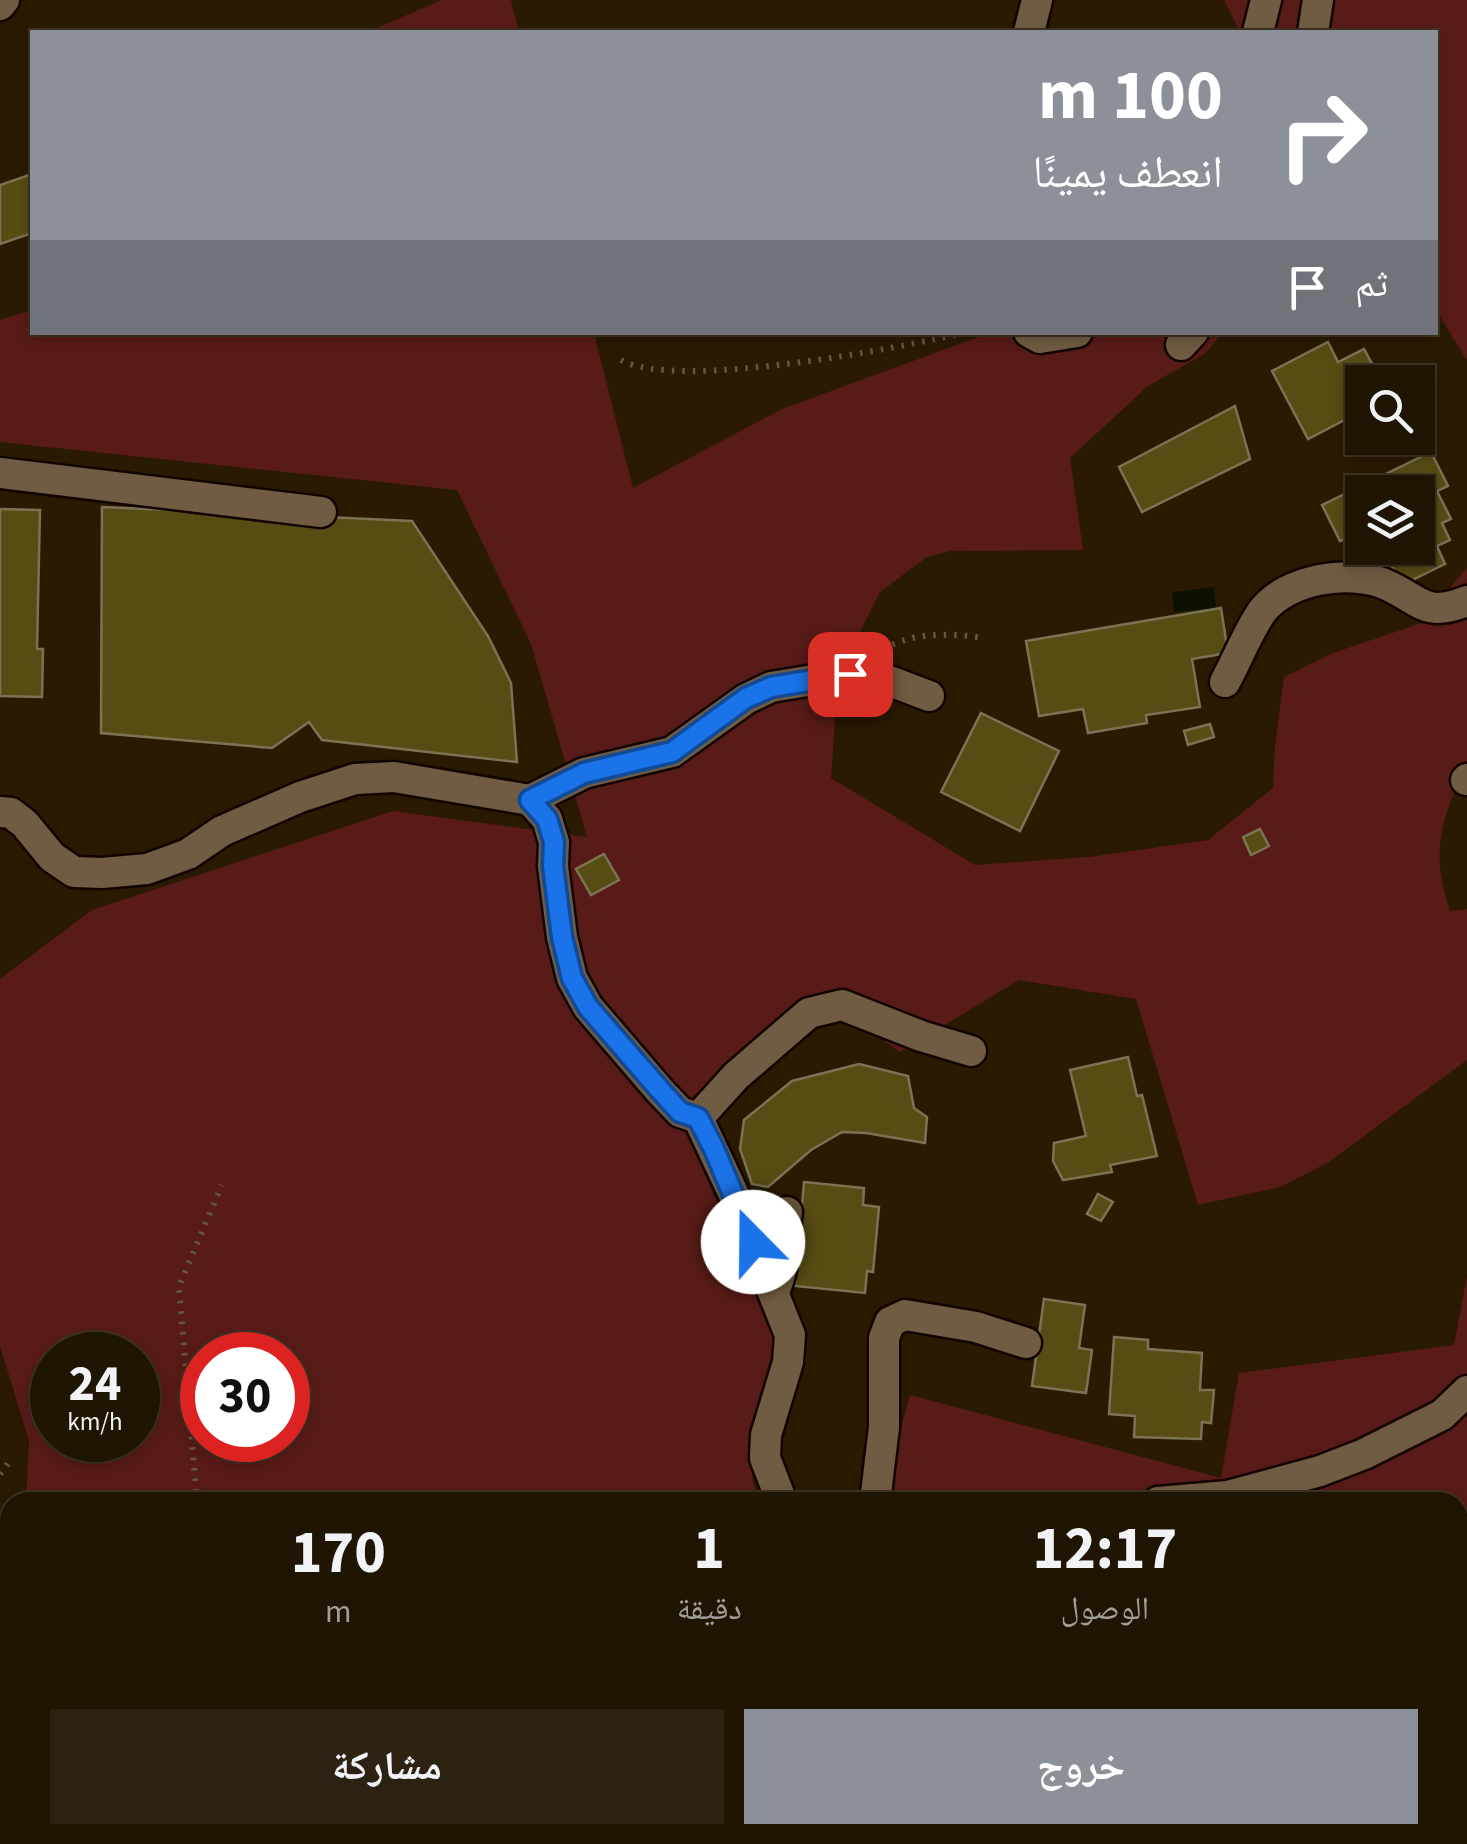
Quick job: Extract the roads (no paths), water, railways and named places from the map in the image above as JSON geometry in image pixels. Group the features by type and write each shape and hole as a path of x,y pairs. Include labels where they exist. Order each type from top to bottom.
{"street":[{"path":"1030,30 1037,0"},
{"path":"1258,30 1266,0"},
{"path":"1313,30 1318,0"},
{"path":"1034,335 1058,335"},
{"path":"0,473 321,512"},
{"path":"1225,682 1262,611 1274,600 1306,584 1348,574 1392,587 1419,606 1441,610 1467,600"},
{"path":"0,812 11,813 25,824 52,857 74,872 147,869 188,854 222,830 333,785 355,780 394,777 530,800 584,773 672,752 746,698 771,687 850,674 887,680 929,696"},
{"path":"530,800 547,819 554,842 553,866 562,937 572,978 588,1007 660,1090 680,1112 698,1118 722,1165 790,1335 788,1362 766,1435 765,1458 778,1492"},
{"path":"698,1118 736,1076 809,1013 842,1005 971,1051"},
{"path":"773,1294 784,1271 780,1253 787,1212"},
{"path":"876,1492 884,1426 884,1338 890,1322 906,1315 976,1326 1026,1343"},
{"path":"1258,1492 1364,1454 1442,1415 1467,1390"}]}
